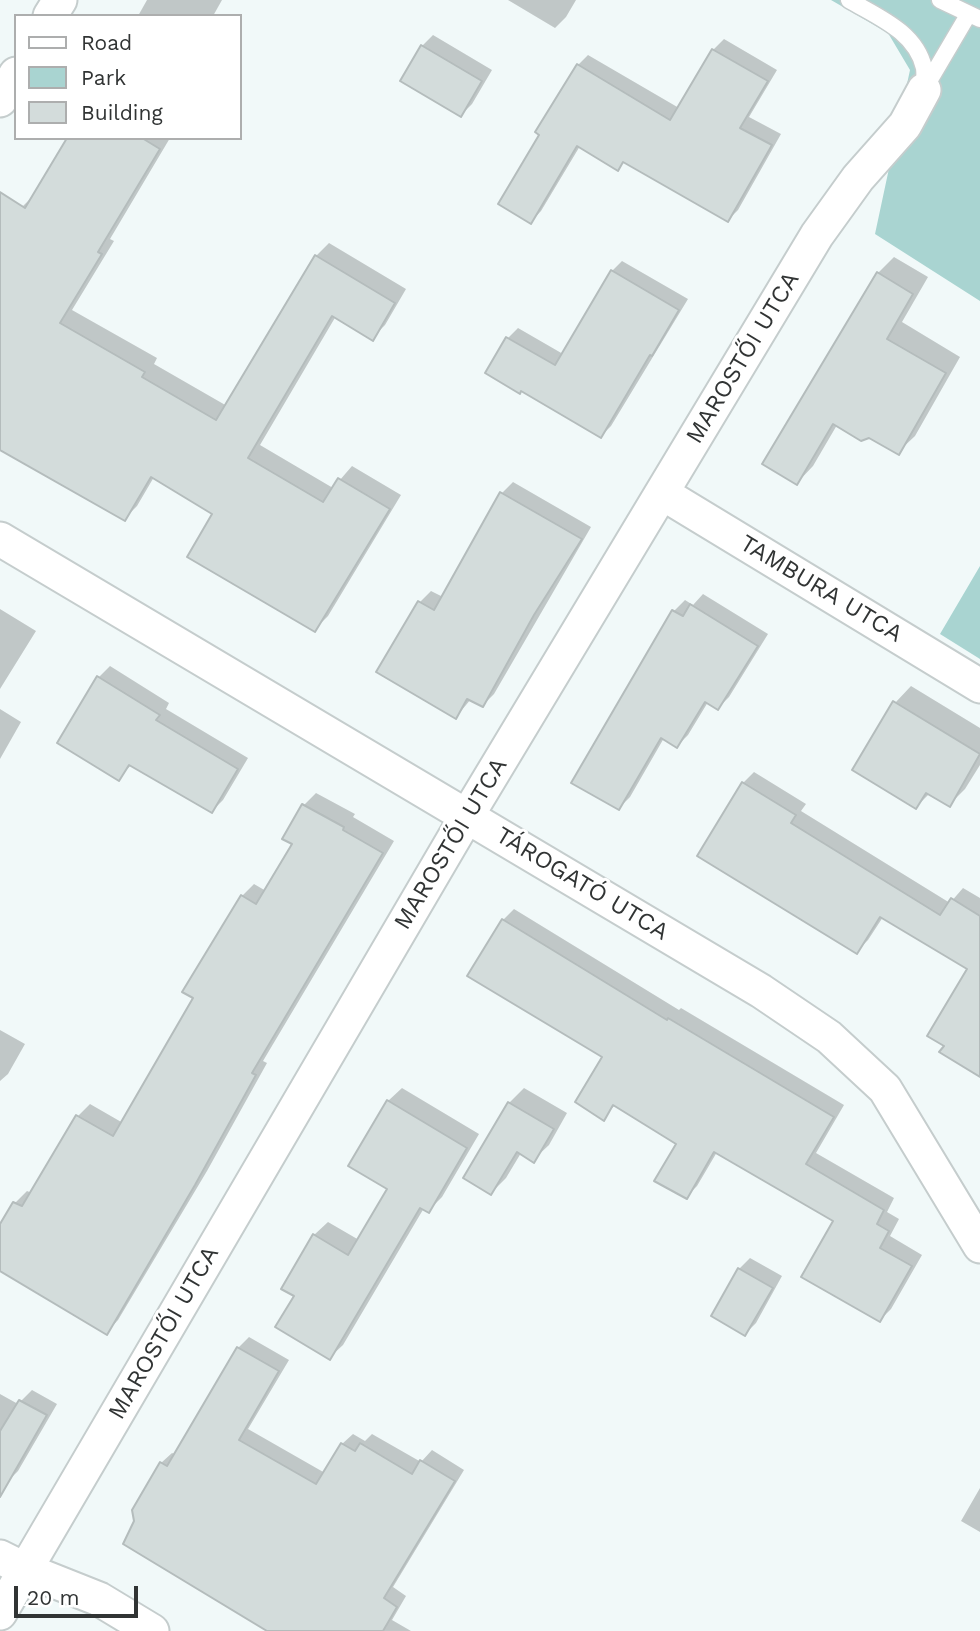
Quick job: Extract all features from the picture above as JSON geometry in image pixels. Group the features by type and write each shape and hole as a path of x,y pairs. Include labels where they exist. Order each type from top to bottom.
{"street":[{"path":"0,100 14,77"},
{"name":"MAROSTŐI UTCA","path":"0,1613 13,1564 817,235 858,178 905,125 924,90"},
{"name":"TAMBURA UTCA","path":"662,493 980,686"},
{"name":"TÁROGATÓ UTCA","path":"0,540 761,990 829,1037 885,1089 980,1246"},
{"path":"13,1564 99,1599 152,1631"}],"lane":[{"path":"849,0 898,29 915,48 924,69 924,90"},
{"path":"924,90 974,17 940,0"}],"green space":[{"path":"831,0 980,0 980,301 875,234 910,70 888,33"},
{"path":"980,566 980,659 940,634"}],"building":[{"path":"421,45 482,81 461,117 400,81"},
{"path":"712,49 768,81 740,128 772,145 728,222 623,162 618,171 577,146 531,224 498,204 539,135 535,132 577,64 670,120"},
{"path":"66,140 145,140 160,149 98,252 102,254 60,323 145,372 142,377 216,420 315,255 395,303 373,341 332,316 248,458 323,502 338,478 390,509 315,632 187,557 212,514 151,477 125,521 0,450 0,192 25,208"},
{"path":"611,270 679,310 601,438 485,373 506,337 555,365"},
{"path":"877,272 913,294 887,339 946,373 899,455 869,438 861,441 833,424 797,485 762,464"},
{"path":"500,492 582,539 534,615 483,707 467,699 456,719 376,672 418,601 434,610"},
{"path":"690,604 758,646 718,710 705,702 677,748 661,738 619,810 571,783 672,610 683,616"},
{"path":"97,676 160,715 156,720 238,769 212,813 129,765 119,781 57,743"},
{"path":"893,701 980,754 950,807 926,793 916,809 852,770"},
{"path":"742,782 796,815 791,823 940,915 951,898 980,916 980,1077 939,1052 944,1046 927,1036 967,969 880,917 857,954 697,856"},
{"path":"302,804 383,853 252,1073 256,1075 107,1335 0,1271 0,1224 13,1202 22,1206 76,1115 113,1136 193,998 182,992 241,895 256,904 292,844 282,839"},
{"path":"502,919 667,1020 668,1018 834,1117 806,1164 884,1210 877,1224 889,1231 880,1248 912,1266 880,1322 801,1277 833,1221 714,1152 687,1199 654,1181 676,1144 613,1105 604,1121 575,1102 602,1057 467,976"},
{"path":"387,1100 467,1148 429,1213 420,1208 330,1360 275,1327 294,1296 281,1289 313,1234 348,1255 387,1189 348,1166"},
{"path":"508,1102 554,1129 534,1163 517,1152 491,1195 463,1178"},
{"path":"738,1268 773,1288 745,1336 711,1316"},
{"path":"237,1347 279,1371 239,1440 316,1484 341,1443 355,1451 360,1443 412,1474 420,1460 455,1481 384,1598 397,1607 383,1631 267,1631 123,1544 134,1521 132,1510 160,1462 167,1466"},
{"path":"19,1400 47,1415 0,1497 0,1431"}]}
